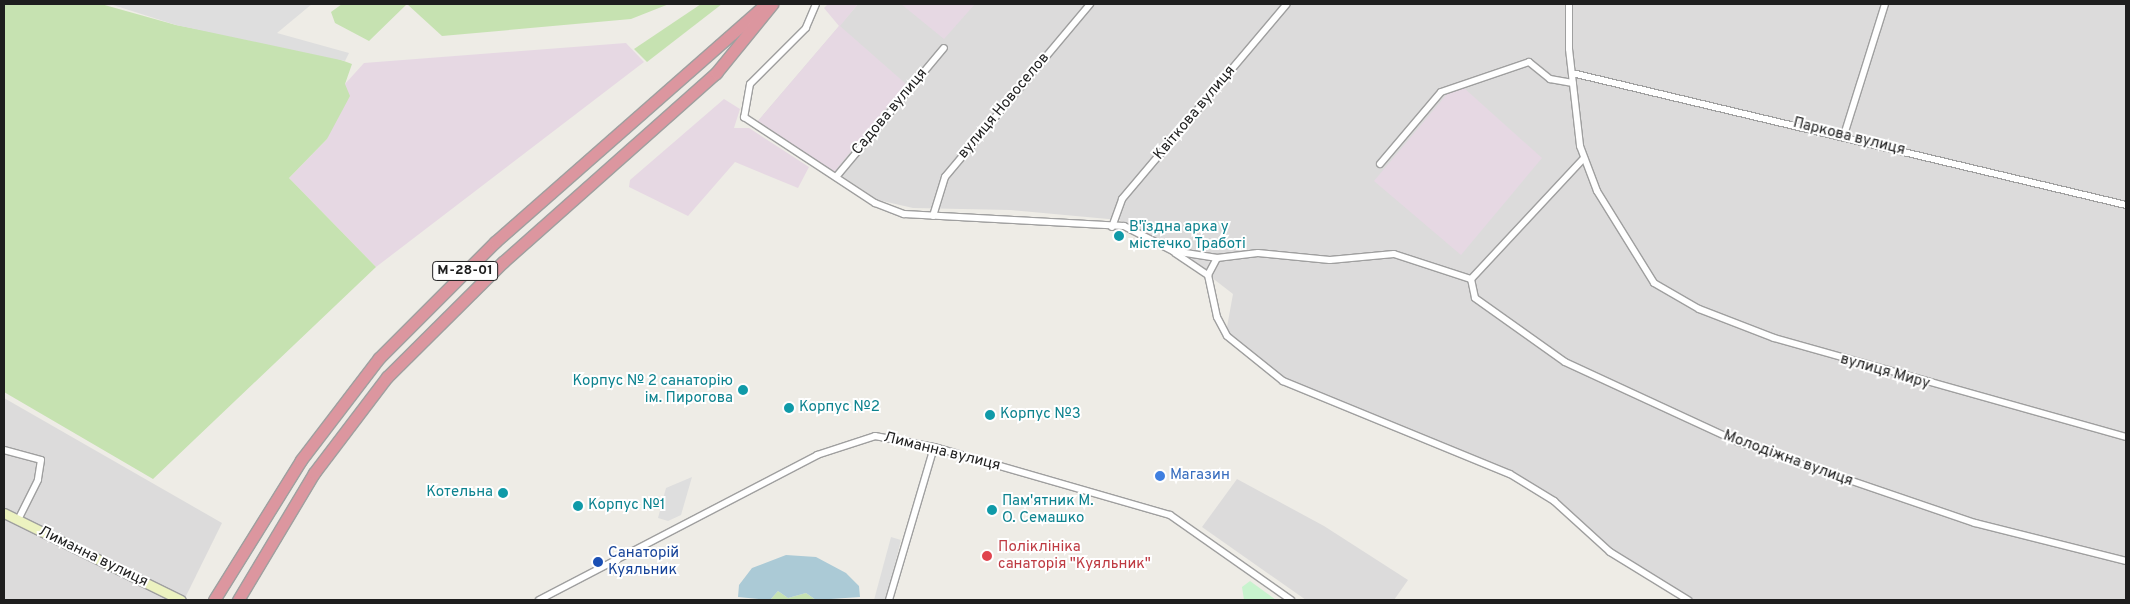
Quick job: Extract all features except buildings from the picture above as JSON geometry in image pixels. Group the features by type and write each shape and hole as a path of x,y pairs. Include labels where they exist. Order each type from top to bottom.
{"highway":[{"name":"М-28-01","path":"214,600 301,460 379,358 495,242 766,4"},
{"name":"М-28-01","path":"239,599 314,473 387,377 503,262 716,73 772,4"}],"main road":[{"name":"Лиманна вулиця","path":"4,514 181,600"}],"street":[{"path":"816,4 806,28 750,84 744,117 876,203 904,214 1112,227 1124,226 1173,251 1208,275"},
{"name":"вулиця Новоселов","path":"933,216 945,177 1090,4"},
{"name":"Квіткова вулиця","path":"1112,227 1122,199 1287,4"},
{"path":"1173,251 1217,258 1258,253 1330,260 1394,254 1471,279 1584,158 1572,73 1569,4"},
{"path":"1844,135 1886,4"},
{"name":"Садова вулиця","path":"836,177 944,48"},
{"path":"1380,164 1441,92 1529,62 1550,79 1573,83"},
{"name":"Паркова вулиця","path":"1572,73 1844,135 2126,205"},
{"name":"вулиця Миру","path":"1584,158 1597,191 1654,283 1699,309 1774,338 2126,437"},
{"path":"1118,234 1124,226"},
{"path":"1217,258 1208,275 1217,318 1227,336 1283,381 1510,474 1554,501 1610,552 1688,600"},
{"name":"Молодіжна вулиця","path":"1471,279 1475,298 1566,362 1738,442 1975,523 2126,561"},
{"name":"Лиманна вулиця","path":"538,600 836,446 875,436 934,447 1170,514 1290,600"},
{"path":"889,600 934,447"},
{"path":"4,450 41,460 38,480 18,520"}],"shaded area":[{"path":"110,4 312,4 277,33 349,53 345,61 176,25"},
{"path":"828,4 858,4 840,26 906,84 834,172 758,121 839,26 824,8"},
{"path":"858,4 2126,4 2126,600 1694,600 1612,552 1554,502 1507,473 1290,386 1225,338 1233,294 1171,246 1119,220 1011,210 913,208 878,200 758,121"},
{"path":"901,4 975,4 944,39"},
{"path":"626,43 644,62 376,267 289,178 327,139 345,84 364,63"},
{"path":"1464,88 1542,158 1461,255 1374,181 1447,94"},
{"path":"724,99 740,109 734,128 749,128 809,167 798,188 735,162 688,216 629,187 630,180"},
{"path":"4,398 222,523 184,600 4,600"},
{"path":"692,477 681,515 668,521 658,518 666,488"},
{"path":"1237,479 1324,526 1408,580 1394,600 1306,600 1202,527"},
{"path":"891,537 901,540 886,600 874,600"}],"green space":[{"path":"4,4 101,4 176,25 322,53 352,64 345,84 350,96 327,139 289,178 376,267 153,479 4,392"},
{"path":"342,4 407,4 369,41 335,23 331,12"},
{"path":"407,4 669,4 631,19 442,36"},
{"path":"701,4 722,4 647,62 634,49"},
{"path":"1250,581 1276,600 1244,600 1242,587"},
{"path":"778,591 788,598 806,593 816,600 770,600"}],"water":[{"path":"786,555 816,557 846,573 859,586 860,597 816,600 806,593 788,598 778,591 770,600 738,597 739,585 752,568"}],"place":[{"name":"В'їздна арка у містечко Тработі","path":"1119,236"},
{"name":"Корпус № 2 санаторію ім. Пирогова","path":"743,390"},
{"name":"Корпус №2","path":"789,408"},
{"name":"Корпус №3","path":"990,415"},
{"name":"Магазин","path":"1160,476"},
{"name":"Котельна","path":"503,493"},
{"name":"Корпус №1","path":"578,506"},
{"name":"Пам'ятник М. О. Семашко","path":"992,510"},
{"name":"Поліклініка санаторія \"Куяльник\"","path":"987,556"},
{"name":"Санаторій Куяльник","path":"598,562"}]}
